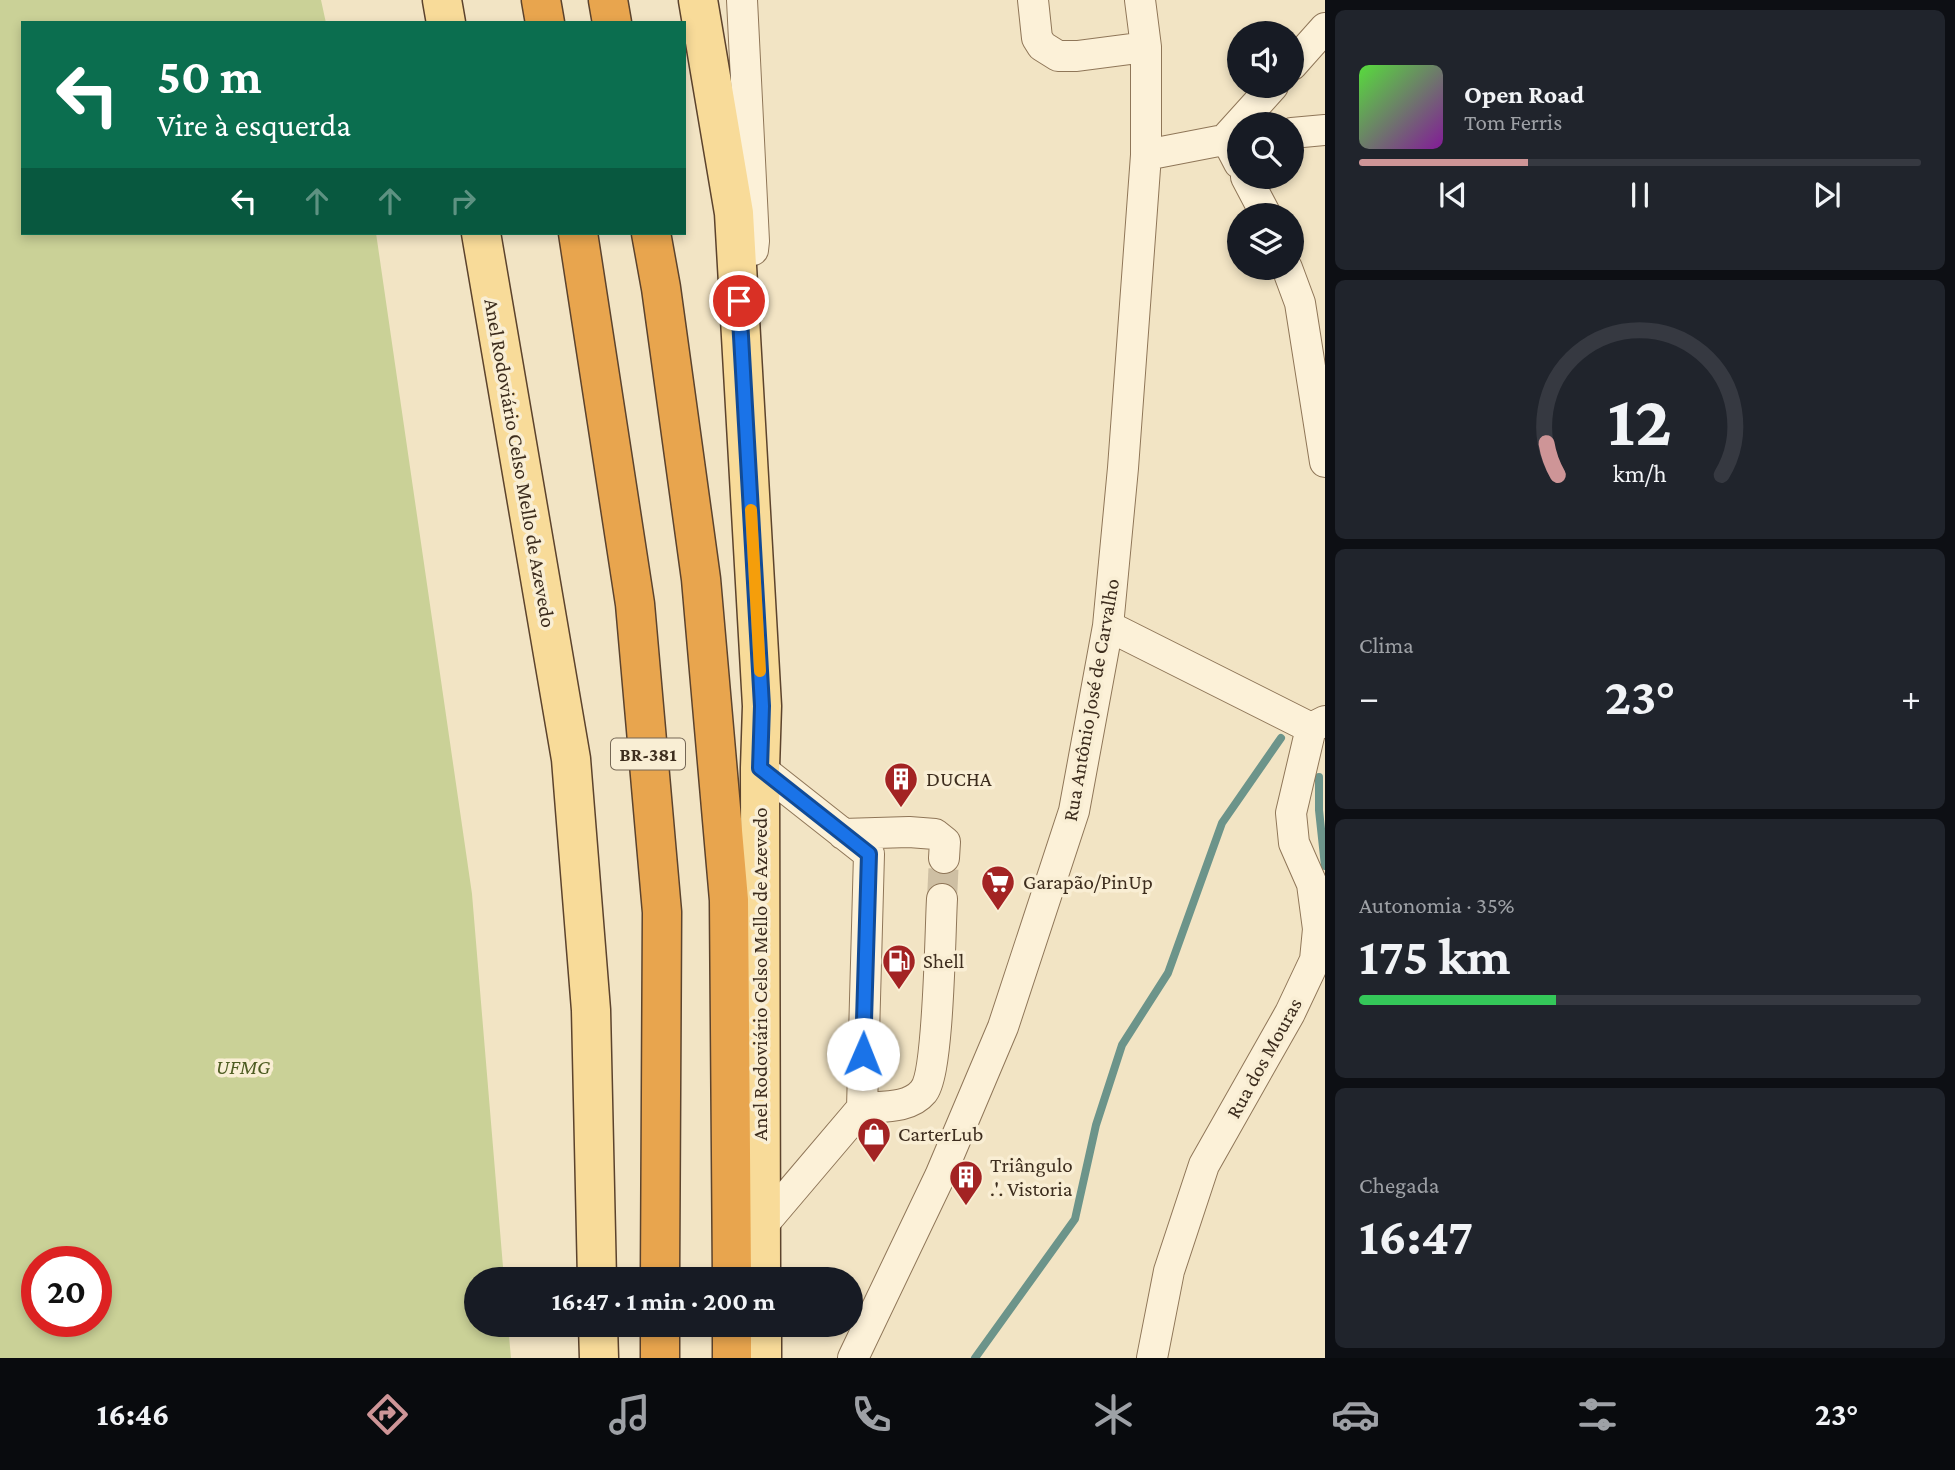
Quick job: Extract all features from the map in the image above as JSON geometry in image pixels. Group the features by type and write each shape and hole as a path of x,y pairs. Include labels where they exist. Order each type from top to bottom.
{"highway":[{"path":"541,0 545,21"},
{"path":"608,0 612,21"},
{"name":"BR-381","path":"578,235 635,604 661,898 660,1267"},
{"name":"Anel Rodoviário Celso Mello de Azevedo","path":"651,235 662,288 701,579 729,900 732,1267"},
{"path":"660,1337 660,1358"},
{"path":"732,1337 732,1358"}],"main road":[{"path":"442,0 446,21"},
{"name":"Anel Rodoviário Celso Mello de Azevedo","path":"698,0 734,214 762,706 761,1267"},
{"name":"Anel Rodoviário Celso Mello de Azevedo","path":"481,235 571,759 591,1010 597,1267"},
{"path":"598,1337 598,1358"},
{"path":"762,1337 762,1358"}],"street":[{"path":"739,301 749,272 754,241 742,0"},
{"path":"1033,0 1037,38 1042,46 1058,56 1146,47"},
{"name":"Rua Antônio José de Carvalho","path":"853,1358 940,1176 1003,1027 1074,811 1108,626 1123,468 1146,155 1146,47 1140,0"},
{"path":"1304,51 1325,27"},
{"path":"1304,132 1325,130"},
{"path":"1146,155 1227,147"},
{"path":"1291,280 1300,303 1325,462"},
{"path":"1300,303 1325,320"},
{"path":"1108,626 1318,724"},
{"name":"Rua dos Mouras","path":"1152,1358 1169,1271 1204,1165 1290,1013 1315,960 1318,929 1312,884 1294,843 1291,813 1318,724"},
{"path":"760,768 869,854 862,1108 761,1227"},
{"path":"843,834 935,834 945,842 944,858"},
{"path":"862,1108 909,1103 924,1092 933,1062 942,899"}],"green space":[{"name":"UFMG","path":"0,0 321,0 326,21 21,21 21,235 376,235 472,894 503,1267 464,1267 464,1337 509,1337 511,1358 0,1358"}],"waterway":[{"path":"975,1358 1075,1219 1096,1125 1122,1045 1168,973 1222,823 1281,738"},
{"path":"1319,777 1319,810 1325,866"}],"tunnel":[{"path":"942,899 944,858"}],"slow traffic":[{"path":"751,510 760,671"}],"place":[{"name":"DUCHA","path":"901,809"},
{"name":"Garapão/PinUp","path":"998,912"},
{"name":"Shell","path":"899,991"},
{"name":"CarterLub","path":"874,1164"},
{"name":"Triângulo .'. Vistoria","path":"966,1207"}],"route":[{"path":"739,301 762,706 760,768 869,854 863,1054"}]}
